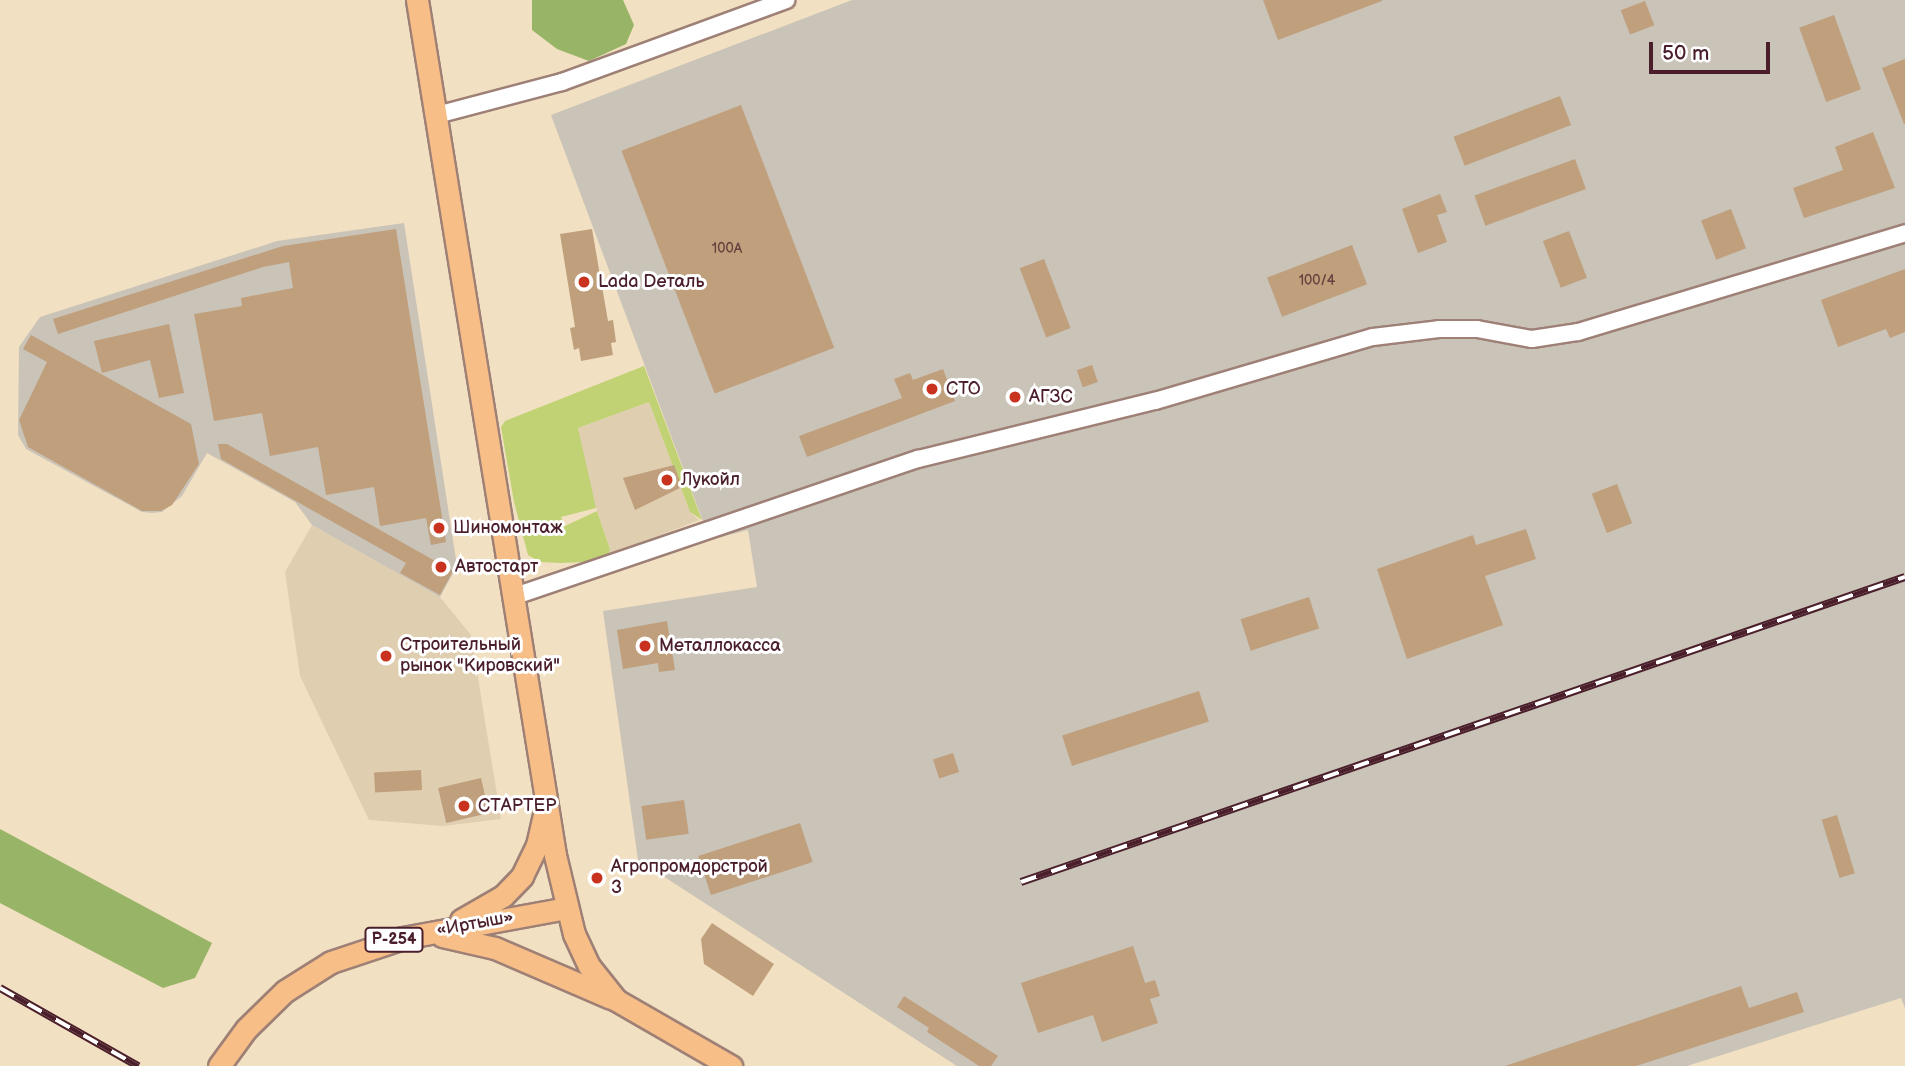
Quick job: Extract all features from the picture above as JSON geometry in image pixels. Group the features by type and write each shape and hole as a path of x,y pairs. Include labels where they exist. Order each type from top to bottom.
{"main road":[{"path":"417,0 546,798 567,908 589,966 616,1000"},
{"path":"423,934 473,915 503,896 522,876 537,845 546,798"},
{"name":"«Иртыш»","path":"219,1066 246,1030 285,991 331,962 423,934 567,908"},
{"path":"423,934 495,948 616,1000 731,1066"}],"street":[{"path":"437,115 562,82 786,0"},
{"path":"515,596 918,459 1155,401 1373,337 1438,329 1477,329 1532,339 1577,332 1905,233"}],"shaded area":[{"path":"852,0 1905,0 1905,1008 1901,998 1687,1066 957,1066 638,860 603,611 757,587 748,530 710,540 551,115"},
{"path":"404,223 457,566 440,597 312,525 295,502 207,453 182,496 162,512 152,513 142,512 26,449 18,435 19,347 40,317 277,241"},
{"path":"649,402 690,512 699,520 608,556 610,548 590,490 578,428"},
{"name":"Строительный рынок \"Кировский\"","path":"312,525 440,597 471,635 501,819 443,826 369,820 300,676 285,572"}],"green space":[{"path":"532,0 623,0 634,25 626,44 589,61 557,49 532,30"},
{"path":"644,366 702,520 690,512 649,402 578,428 596,508 561,517 565,526 597,511 610,549 608,556 603,561 540,562 528,555 514,502 501,427 505,421"},
{"path":"0,829 212,943 195,978 163,988 0,903"}],"building":[{"path":"1263,0 1382,0 1382,1 1278,40"},
{"path":"1645,1 1654,25 1630,35 1621,10"},
{"path":"1834,15 1861,89 1826,102 1799,28"},
{"path":"1905,59 1905,124 1904,124 1882,68"},
{"path":"1560,96 1571,125 1465,166 1454,137"},
{"path":"741,105 834,348 715,394 622,151"},
{"path":"1873,132 1895,188 1804,218 1793,188 1843,170 1835,147"},
{"path":"1575,159 1586,189 1485,226 1474,196"},
{"path":"1440,194 1447,212 1437,215 1447,242 1418,253 1402,209"},
{"path":"1731,209 1746,248 1716,260 1701,220"},
{"path":"396,229 446,542 431,545 426,518 380,526 374,487 326,495 318,447 270,456 262,413 214,421 194,314 242,306 241,298 293,288 289,262 263,267 58,334 53,319 283,246"},
{"path":"592,229 608,321 613,320 616,342 611,343 613,355 581,361 579,348 574,350 570,328 575,327 560,234"},
{"path":"1569,231 1587,278 1561,288 1543,241"},
{"path":"1352,245 1367,284 1282,317 1267,278"},
{"path":"1044,259 1071,328 1046,337 1020,268"},
{"path":"1905,269 1905,332 1890,338 1886,329 1838,347 1821,300"},
{"path":"169,324 184,393 159,398 150,360 102,373 94,341"},
{"path":"31,335 191,424 199,464 172,505 161,511 142,511 28,447 19,420 47,362 23,349"},
{"path":"1092,365 1098,382 1083,387 1077,370"},
{"path":"943,369 955,401 807,457 799,436 902,398 894,379 910,373 913,380"},
{"path":"218,444 227,444 453,571 440,595 400,573 406,563 221,459"},
{"path":"674,465 682,487 635,510 623,478"},
{"path":"1617,484 1632,523 1607,533 1592,494"},
{"path":"1526,529 1536,559 1485,576 1503,625 1407,659 1377,569 1473,535 1476,545"},
{"path":"1309,597 1319,628 1251,651 1241,619"},
{"name":"Металлокасса","path":"667,621 675,670 659,672 658,663 623,669 617,630"},
{"path":"1199,691 1209,721 1072,766 1062,735"},
{"path":"953,753 959,772 939,779 933,759"},
{"path":"421,770 422,790 375,792 374,772"},
{"path":"481,778 489,813 446,823 438,788"},
{"path":"684,800 689,834 646,840 641,806"},
{"path":"1837,815 1855,873 1840,878 1822,820"},
{"path":"800,823 813,862 711,895 698,856"},
{"path":"712,923 774,964 753,996 704,964 701,939"},
{"path":"1133,946 1145,983 1155,980 1160,996 1150,999 1158,1023 1102,1042 1093,1015 1038,1033 1021,983"},
{"path":"1741,986 1749,1008 1797,992 1804,1012 1636,1066 1505,1066"},
{"path":"904,996 998,1056 991,1066 979,1066 927,1032 929,1028 897,1007"}],"railway":[{"path":"1021,882 1905,577"},
{"path":"0,988 138,1066"}],"place":[{"name":"Lada Dеталь","path":"584,282"},
{"name":"СТО","path":"932,389"},
{"name":"АГЗС","path":"1015,397"},
{"name":"Лукойл","path":"667,480"},
{"name":"Шиномонтаж","path":"439,528"},
{"name":"Автостарт","path":"441,567"},
{"name":"Металлокасса","path":"645,646"},
{"name":"Строительный рынок \"Кировский\"","path":"386,656"},
{"name":"СТАРТЕР","path":"464,806"},
{"name":"Агропромдорстрой 3","path":"597,878"}]}
